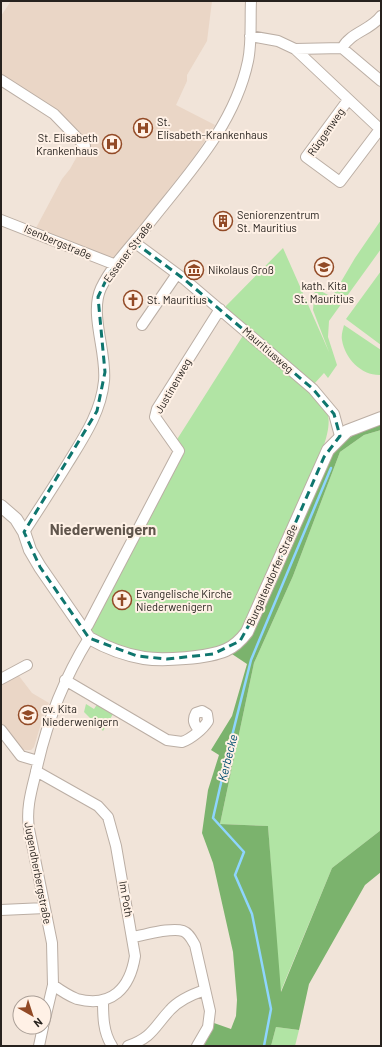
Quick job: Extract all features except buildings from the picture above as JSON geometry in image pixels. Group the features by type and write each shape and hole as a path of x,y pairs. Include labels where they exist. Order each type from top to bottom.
{"main road":[{"name":"Burgaltendorfer Straße","path":"86,634 100,644 145,658 167,659 213,654 227,650 236,644 247,632 259,607 324,458 332,444 340,436 356,427 381,418"},
{"path":"1,506 16,519 24,532 30,550 86,634"}],"street":[{"name":"Essener Straße","path":"24,532 79,445 97,411 102,397 105,372 97,301 101,288 116,265 208,150 222,128 247,67 251,1"},
{"path":"342,48 349,39 378,22 381,16"},
{"path":"250,36 278,41 295,49 342,48 381,81"},
{"name":"Rüggenweg","path":"295,49 380,129 340,182 306,158 348,100"},
{"path":"1,80 54,114 85,146"},
{"name":"Isenbergstraße","path":"1,220 116,265"},
{"name":"Mauritiusweg","path":"134,242 220,309 326,402 334,414 340,436"},
{"path":"142,325 178,275"},
{"name":"Justinenweg","path":"86,634 88,625 179,451 155,417 157,408 220,309"},
{"name":"Jugendherbergstraße","path":"51,995 53,985 52,943 27,820 28,805 50,717 86,634"},
{"path":"1,679 27,665"},
{"path":"65,680 167,740 182,742 199,730"},
{"name":"Im Poth","path":"1,730 22,756 98,806 108,817 116,846 135,956 133,969 126,985 115,995 103,1000"},
{"path":"1,910 45,908"},
{"path":"132,937 173,930 183,931 190,936 195,945 210,1011 208,1027 197,1046"},
{"path":"53,985 77,998 103,1000 104,1023 107,1038 112,1046"},
{"path":"128,1046 136,1043 156,1029 175,1005 205,990"},
{"path":"39,1046 41,1035"}],"highlighted area":[{"path":"134,242 184,279 313,389 334,414 340,436 324,457 259,607 240,641 213,654 167,659 137,656 89,638 40,567 24,532 97,411 105,372 98,297 109,274"}],"shaded area":[{"name":"St. Elisabeth-Krankenhaus","path":"11,1 212,1 207,41 187,75 187,81 176,105 215,125 193,159 112,259 85,250 65,239 36,228 62,179 70,169 85,142 1,78 1,16"},
{"path":"13,676 19,676 32,693 49,703 34,747 31,750 25,750 18,747 1,723 1,682"}],"green space":[{"path":"381,220 381,249 329,321 328,337 337,365 328,378 324,373 314,384 225,307 283,248 329,352 313,310 315,288 332,297 355,258"},
{"path":"381,271 381,345 346,319"},
{"path":"344,325 381,350 381,375 367,373 351,360 342,340"},
{"path":"244,334 315,396 328,415 329,422 324,445 241,634 230,642 210,650 179,653 146,652 116,645 104,640 90,629 183,450 176,441"},
{"path":"381,424 381,430 364,435 340,452 293,576 254,663 220,824 268,826 281,992 332,868 381,830 381,872 365,885 309,984 299,1030 276,1027 271,1046 204,1046 214,1023 231,1029 236,1016 237,1000 233,952 213,863 202,833 208,790 219,755 211,750 232,716 247,664 232,654 251,635 331,456 342,444 359,432"},
{"path":"381,430 381,830 332,868 280,993 268,826 220,824 254,663 293,576 340,452 364,435"},
{"path":"98,703 113,714 103,731 84,712 86,704 94,709"},
{"path":"276,1027 299,1030 295,1046 271,1046"}],"waterway":[{"name":"Kerbecke","path":"264,1046 271,1009 252,914 235,875 244,852 213,818 251,660 331,468"}],"place":[{"name":"St. Elisabeth-Krankenhaus","path":"143,128"},
{"name":"St. Elisabeth Krankenhaus","path":"112,144"},
{"name":"Seniorenzentrum St. Mauritius","path":"223,221"},
{"name":"kath. Kita St. Mauritius","path":"324,267"},
{"name":"Nikolaus Groß","path":"194,270"},
{"name":"St. Mauritius","path":"133,300"},
{"name":"Evangelische Kirche Niederwenigern","path":"122,600"},
{"name":"ev. Kita Niederwenigern","path":"28,715"}],"district":[{"name":"Niederwenigern","path":"103,530"}]}
